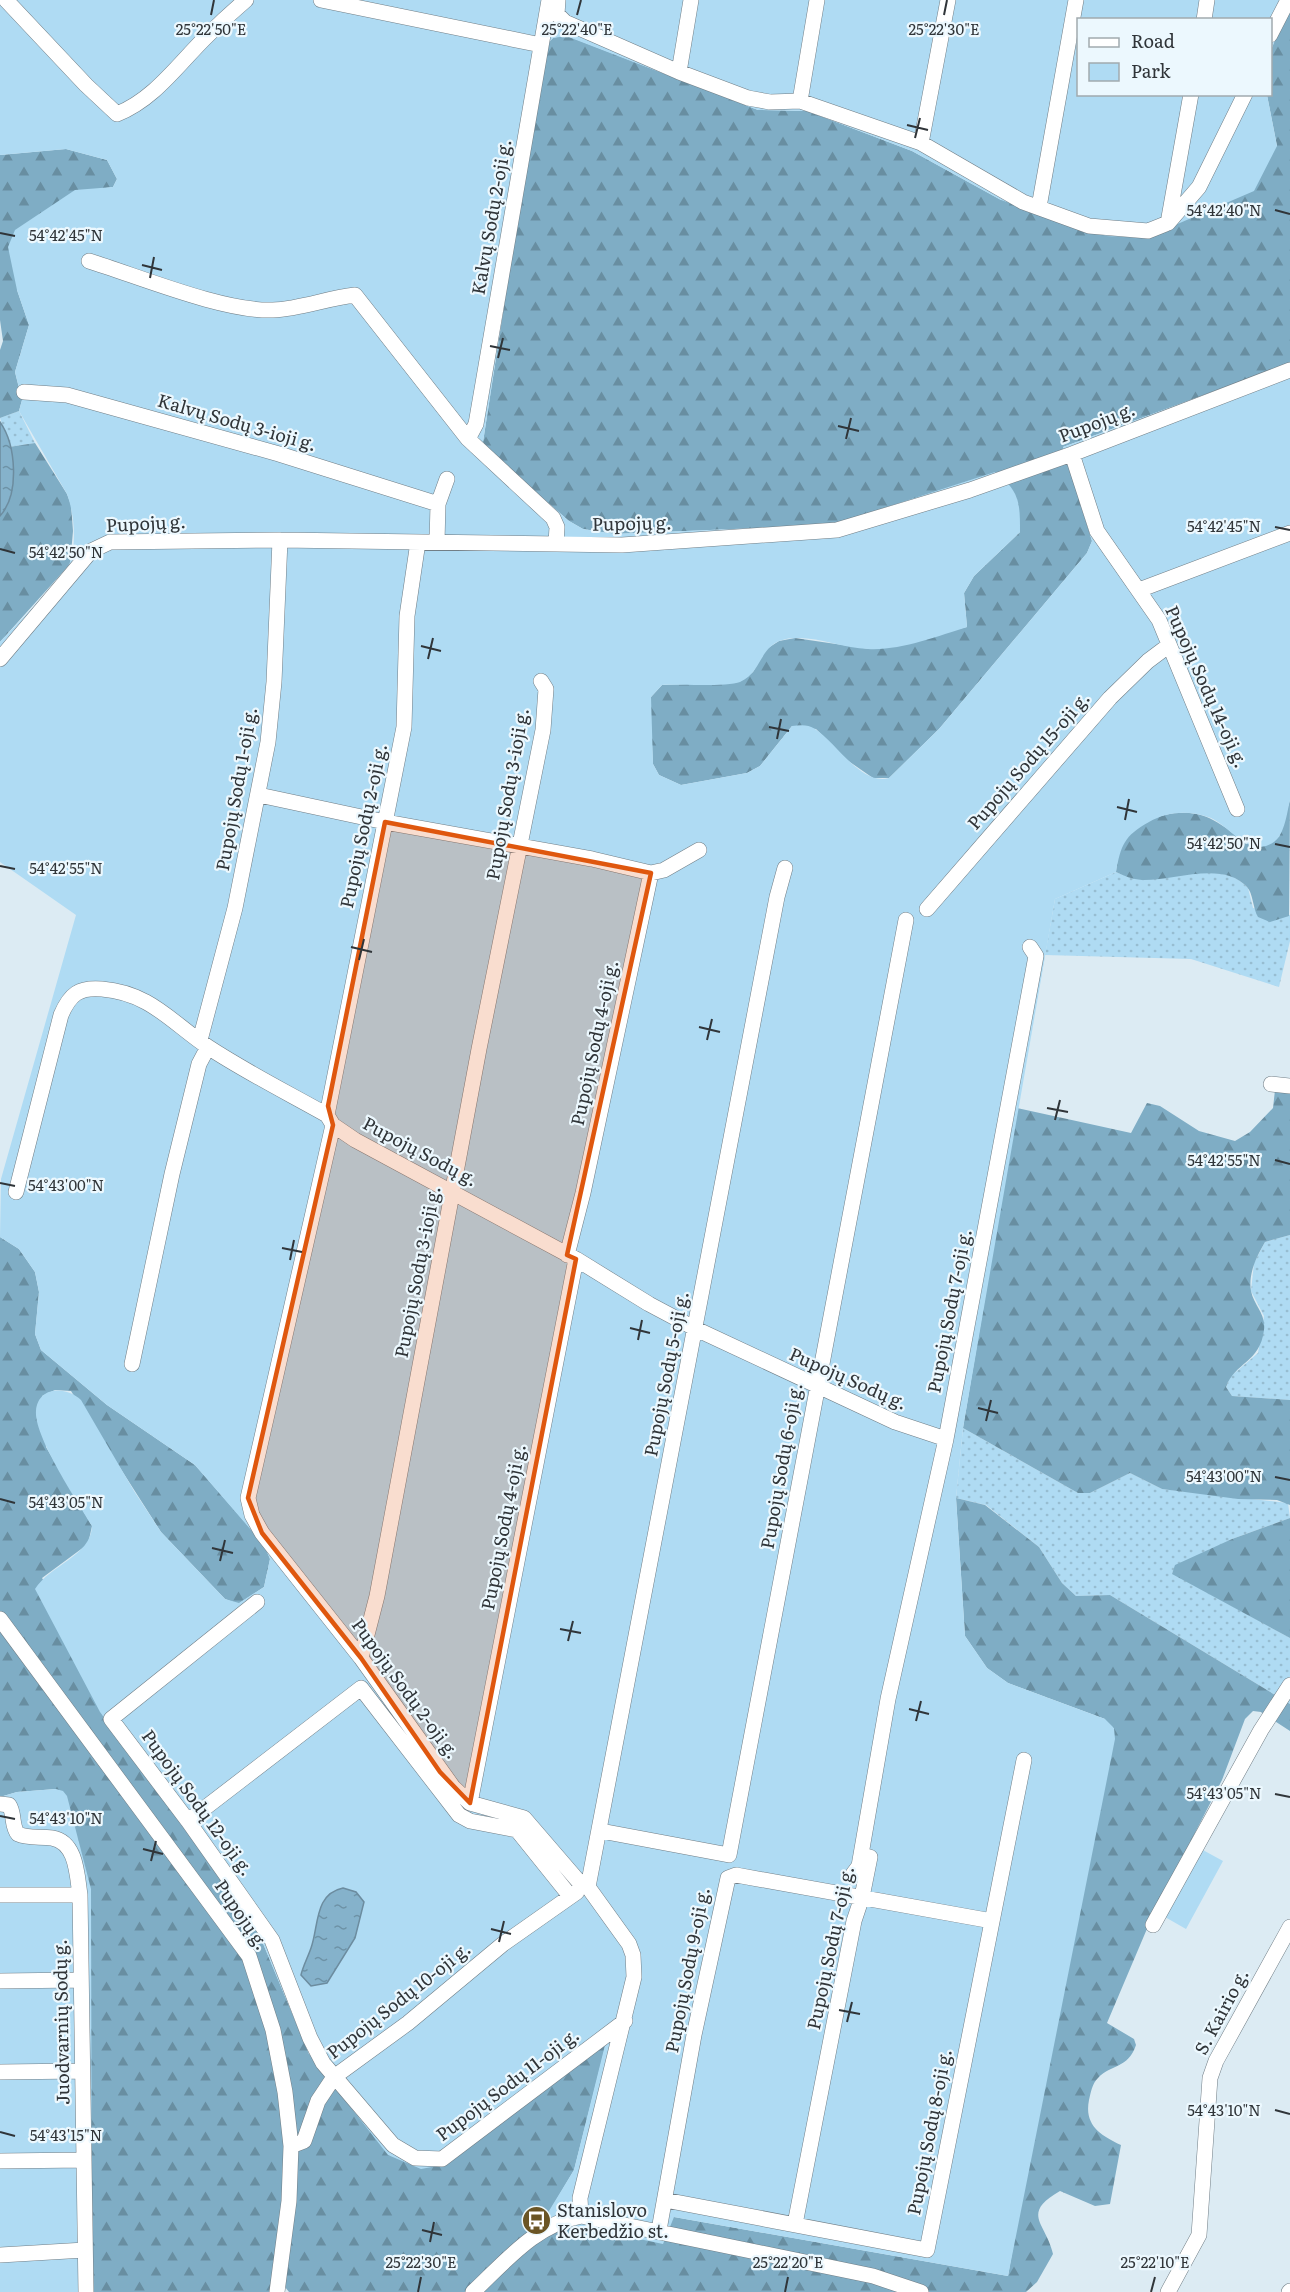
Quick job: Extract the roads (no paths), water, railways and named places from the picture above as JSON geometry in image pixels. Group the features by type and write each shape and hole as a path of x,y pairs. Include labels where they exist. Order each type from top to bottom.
{"street":[{"path":"6,0 86,85 117,114 131,108 152,93 209,34 246,0"},
{"path":"321,0 541,45"},
{"name":"Kalvų Sodų 2-oji g.","path":"468,439 476,424 549,0"},
{"path":"558,0 557,14 565,22 679,72 759,100 800,101 921,143 1009,195 1089,226 1148,231 1168,223 1199,187 1244,96"},
{"path":"679,72 691,0"},
{"path":"800,101 817,0"},
{"path":"921,143 948,0"},
{"path":"1039,207 1076,0"},
{"path":"1204,18 1208,0"},
{"path":"1272,30 1288,0"},
{"path":"1168,223 1191,96"},
{"path":"89,261 221,303 261,310 290,309 355,295 468,439 553,518 556,527 556,543"},
{"name":"Pupojų g.","path":"0,659 81,562 98,546 110,542 280,540 622,545 837,530 970,490 1072,454 1290,370"},
{"name":"Kalvų Sodų 3-ioji g.","path":"24,392 67,395 279,454 438,504"},
{"name":"Pupojų Sodų 14-oji g.","path":"1072,454 1097,531 1159,620 1237,809"},
{"path":"437,542 438,504 447,479"},
{"path":"1139,590 1290,533"},
{"name":"Pupojų Sodų 1-oji g.","path":"132,1364 172,1174 235,908 259,795 274,682 280,540"},
{"name":"Pupojų Sodų 2-oji g.","path":"418,542 407,616 404,727 330,1120 248,1498 252,1515 262,1533 361,1658 440,1772 470,1803"},
{"name":"Pupojų Sodų 15-oji g.","path":"927,909 1110,699 1148,661 1168,646"},
{"name":"Pupojų Sodų 3-ioji g.","path":"361,1658 377,1596 543,730 546,689 541,681"},
{"path":"259,795 385,822 592,859 651,873 664,870 699,850"},
{"name":"Pupojų Sodų 5-oji g.","path":"588,1887 601,1831 774,908 785,868"},
{"name":"Pupojų Sodų 4-oji g.","path":"470,1803 583,1193 651,873"},
{"name":"Pupojų Sodų 6-oji g.","path":"601,1831 729,1855 906,920"},
{"name":"Pupojų Sodų 7-oji g.","path":"853,1874 859,1866 892,1682 946,1439 1036,956 1030,947"},
{"name":"Pupojų Sodų g.","path":"16,1192 61,1014 73,993 99,988 132,993 149,1001 204,1043 330,1120 384,1157 572,1257 649,1304 816,1388 895,1422 946,1439"},
{"path":"1271,1084 1290,1086"},
{"name":"Pupojų Sodų 12-oji g.","path":"257,1602 111,1719 273,1940 310,2038 334,2077"},
{"name":"Pupojų g.","path":"0,1619 249,1956 273,2030 285,2092 291,2146 289,2200 277,2292"},
{"name":"Pupojų Sodų 7-oji g.","path":"795,2224 854,1921 862,1897 900,1693 892,1682"},
{"path":"1153,1925 1261,1730 1290,1685"},
{"path":"188,1821 361,1688 459,1815 470,1821 518,1830 570,1896"},
{"name":"Pupojų Sodų 8-oji g.","path":"665,2200 927,2250 1024,1760"},
{"path":"470,1803 524,1818 580,1883 588,1887 633,1955 634,1977 580,2198 581,2216"},
{"name":"Juodvarnių Sodų g.","path":"0,1804 9,1805 15,1831 18,1834 56,1838 68,1848 75,1860 80,1895 86,2292"},
{"name":"Pupojų Sodų 9-oji g.","path":"659,2230 694,2035 725,1881 736,1875 992,1921"},
{"name":"Pupojų Sodų 10-oji g.","path":"291,2146 304,2141 318,2102 334,2077 408,2023 503,1944 570,1896 588,1887"},
{"path":"0,1894 80,1895"},
{"name":"S. Kairio g.","path":"1168,2292 1199,2235 1213,2070 1290,1927"},
{"path":"0,1981 80,1980"},
{"name":"Pupojų Sodų 11-oji g.","path":"334,2077 393,2145 415,2158 442,2159 625,2021"},
{"path":"0,2072 81,2071"},
{"path":"0,2161 84,2160"},
{"path":"473,2292 537,2234 549,2226 581,2216 659,2230 873,2276 921,2292"},
{"path":"0,2255 85,2250"}],"water":[{"path":"0,422 10,443 14,469 11,495 0,516"},
{"path":"343,1888 356,1892 364,1902 355,1938 327,1983 311,1986 301,1975 311,1948 319,1912 327,1897"}],"place":[{"name":"Stanislovo Kerbedžio st.","path":"536,2221"}]}
